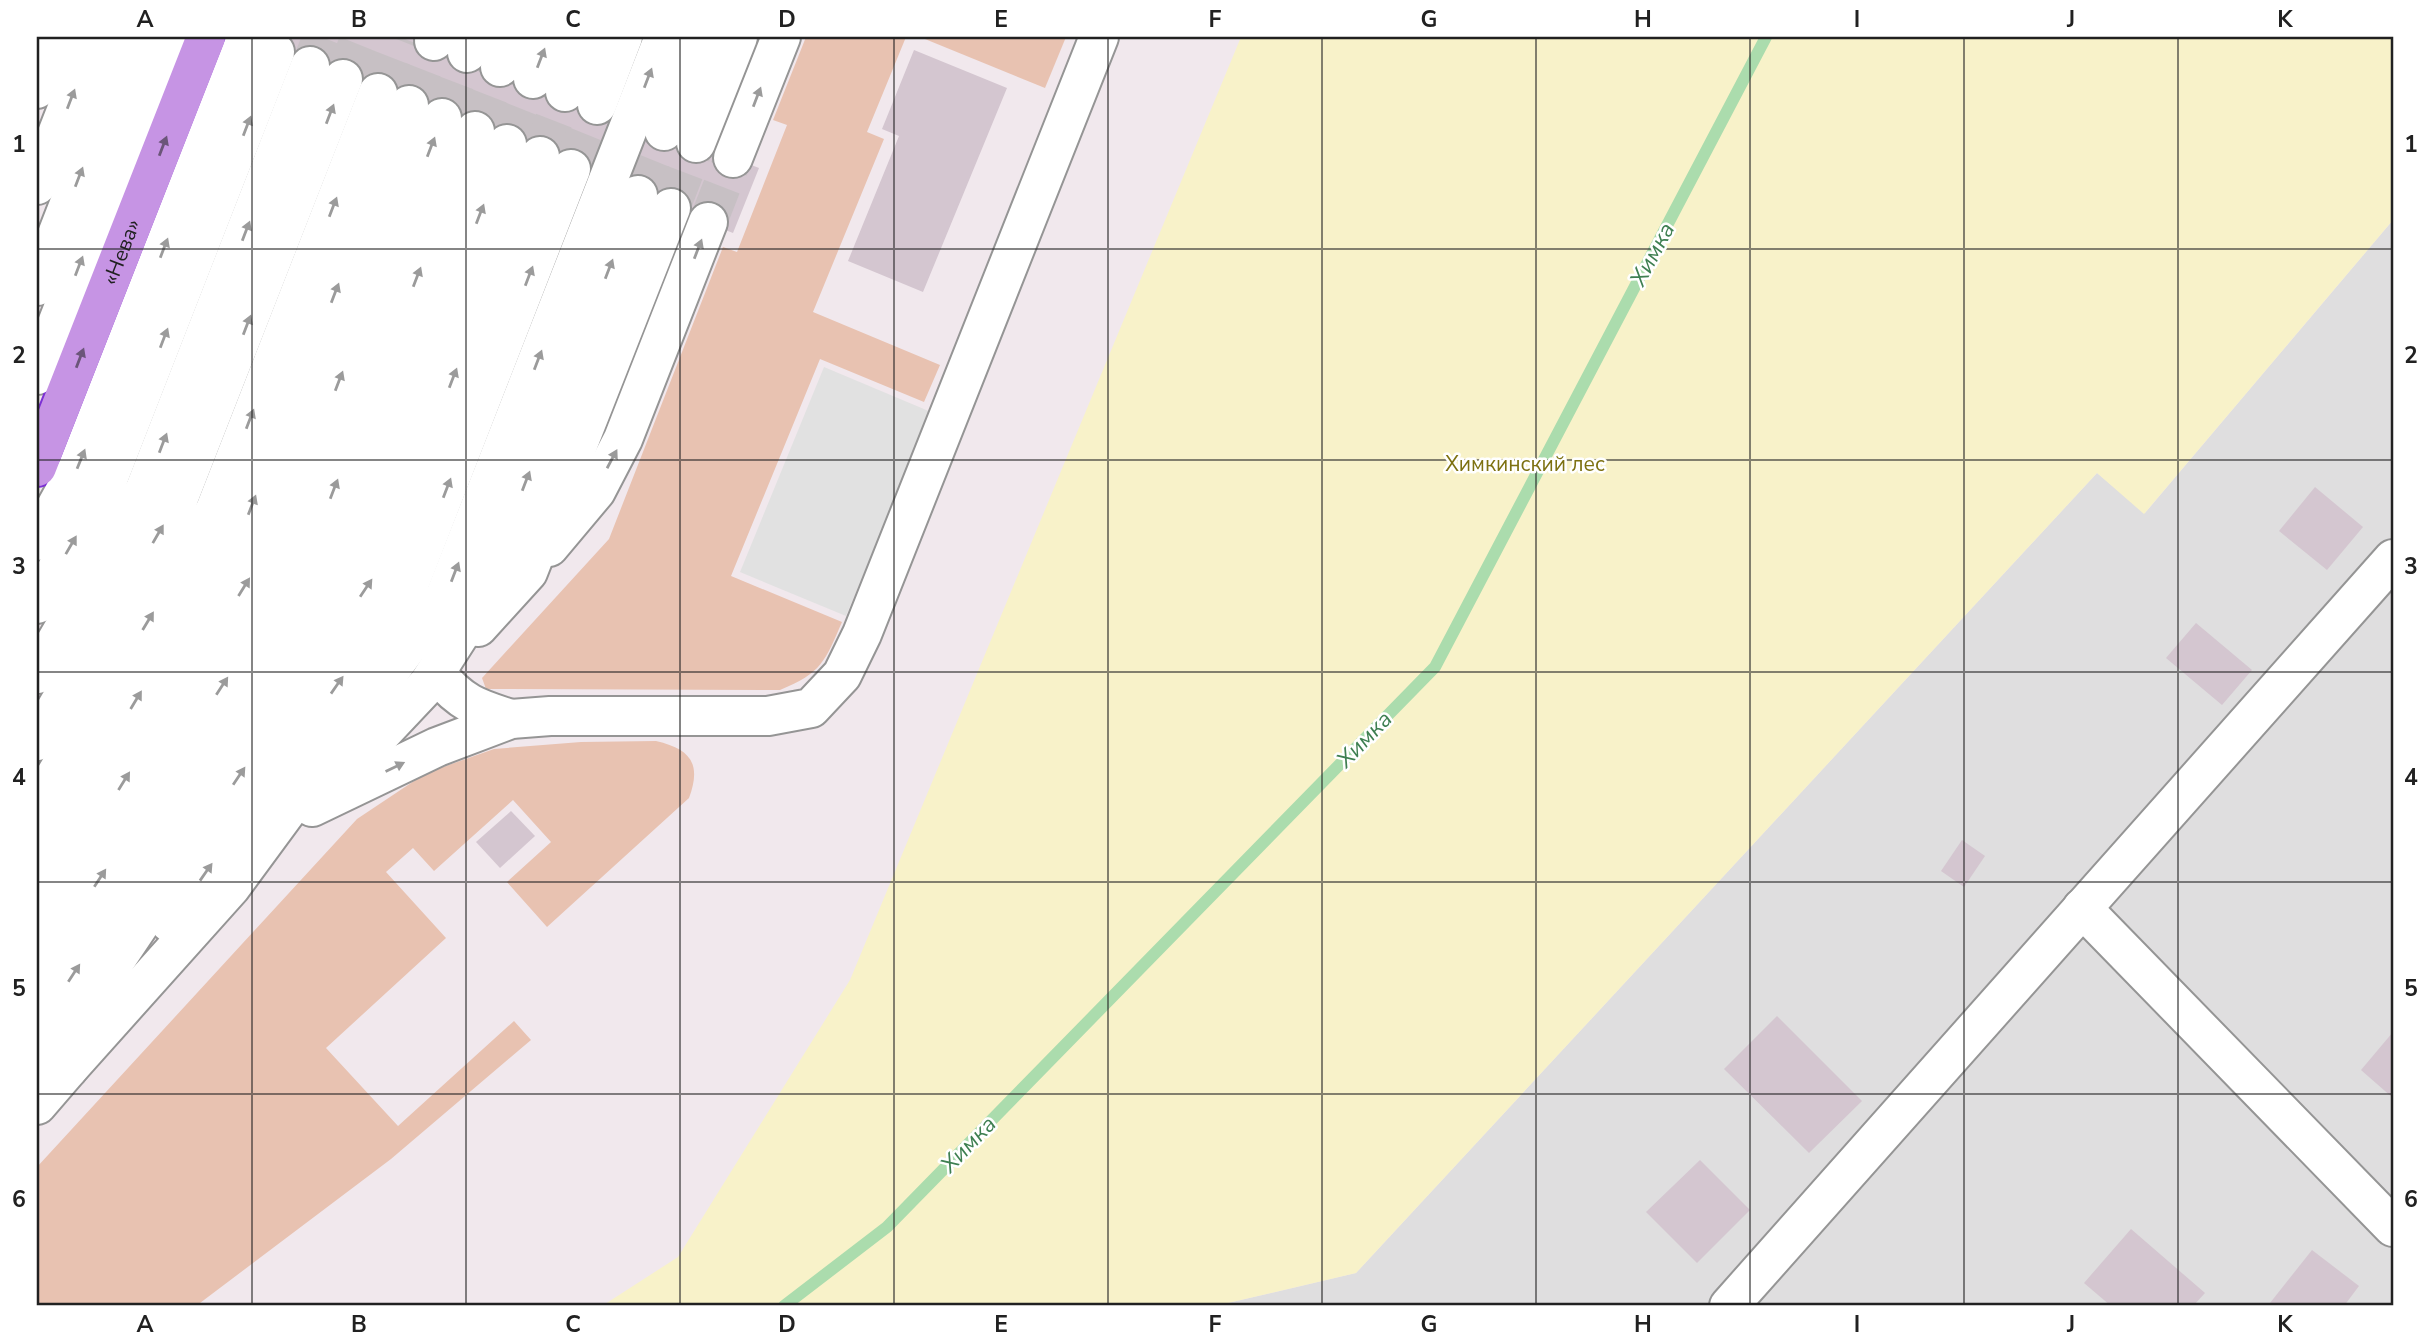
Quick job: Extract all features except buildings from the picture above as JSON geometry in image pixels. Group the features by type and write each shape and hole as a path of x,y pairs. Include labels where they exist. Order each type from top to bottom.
{"highway":[{"name":"«Нева»","path":"37,467 206,37"}],"street":[{"path":"37,89 57,37"},
{"path":"37,185 95,37"},
{"path":"37,286 134,37"},
{"path":"37,375 169,37"},
{"path":"502,61 549,37"},
{"path":"502,61 587,37"},
{"path":"502,61 623,37"},
{"path":"231,887 445,596 664,37"},
{"path":"701,37 680,137 738,37"},
{"path":"733,158 781,37"},
{"path":"312,807 436,747 511,719 551,716 768,716 811,708 842,675 868,621 1099,37"},
{"path":"37,541 293,60"},
{"path":"37,604 109,477 293,60"},
{"path":"37,674 145,489 293,60"},
{"path":"37,741 178,500 293,60"},
{"path":"37,806 215,510 475,131"},
{"path":"37,863 247,518 475,131"},
{"path":"37,922 281,527 475,131"},
{"path":"37,977 312,545 475,131"},
{"path":"37,1030 347,554 475,131"},
{"path":"37,1105 52,1073 411,580 475,131"},
{"path":"433,679 478,606 654,202 527,572"},
{"path":"52,1073 433,679 596,491 623,439 708,222"},
{"path":"1729,1306 2393,559"},
{"path":"433,679 475,707 511,719"},
{"path":"2082,908 2393,1227"}],"shaded area":[{"path":"806,37 906,37 867,132 884,139 813,312 940,365 924,402 820,359 731,576 842,622 831,647 814,671 780,690 486,689 482,678 609,539 723,247 737,252 787,125 773,120"},
{"path":"920,37 1066,37 1045,88"},
{"path":"2393,220 2393,1306 1215,1306 1356,1273 2097,473 2145,513"},
{"path":"824,367 931,412 846,616 740,572"},
{"path":"656,741 677,748 690,759 694,775 689,798 547,927 507,882 551,842 513,800 434,871 413,848 386,872 446,938 326,1048 398,1126 514,1021 531,1040 391,1159 196,1306 37,1306 37,1167 357,819 426,773 494,749 581,742"}],"green space":[{"name":"Химкинский лес","path":"1241,37 2393,37 2393,220 2144,514 2097,473 1356,1273 1215,1306 602,1306 678,1257 850,980"}],"waterway":[{"name":"Химка","path":"784,1306 887,1227 1435,667 1766,37"}],"tunnel":[{"path":"310,66 322,37"},
{"path":"343,79 360,37"},
{"path":"378,93 400,37"},
{"path":"409,105 434,41"},
{"path":"442,118 467,53"},
{"path":"475,131 500,67"},
{"path":"507,144 533,79"},
{"path":"540,156 565,92"},
{"path":"571,169 597,105"},
{"path":"638,195 664,131"},
{"path":"671,208 696,143"},
{"path":"708,222 733,158"}]}
